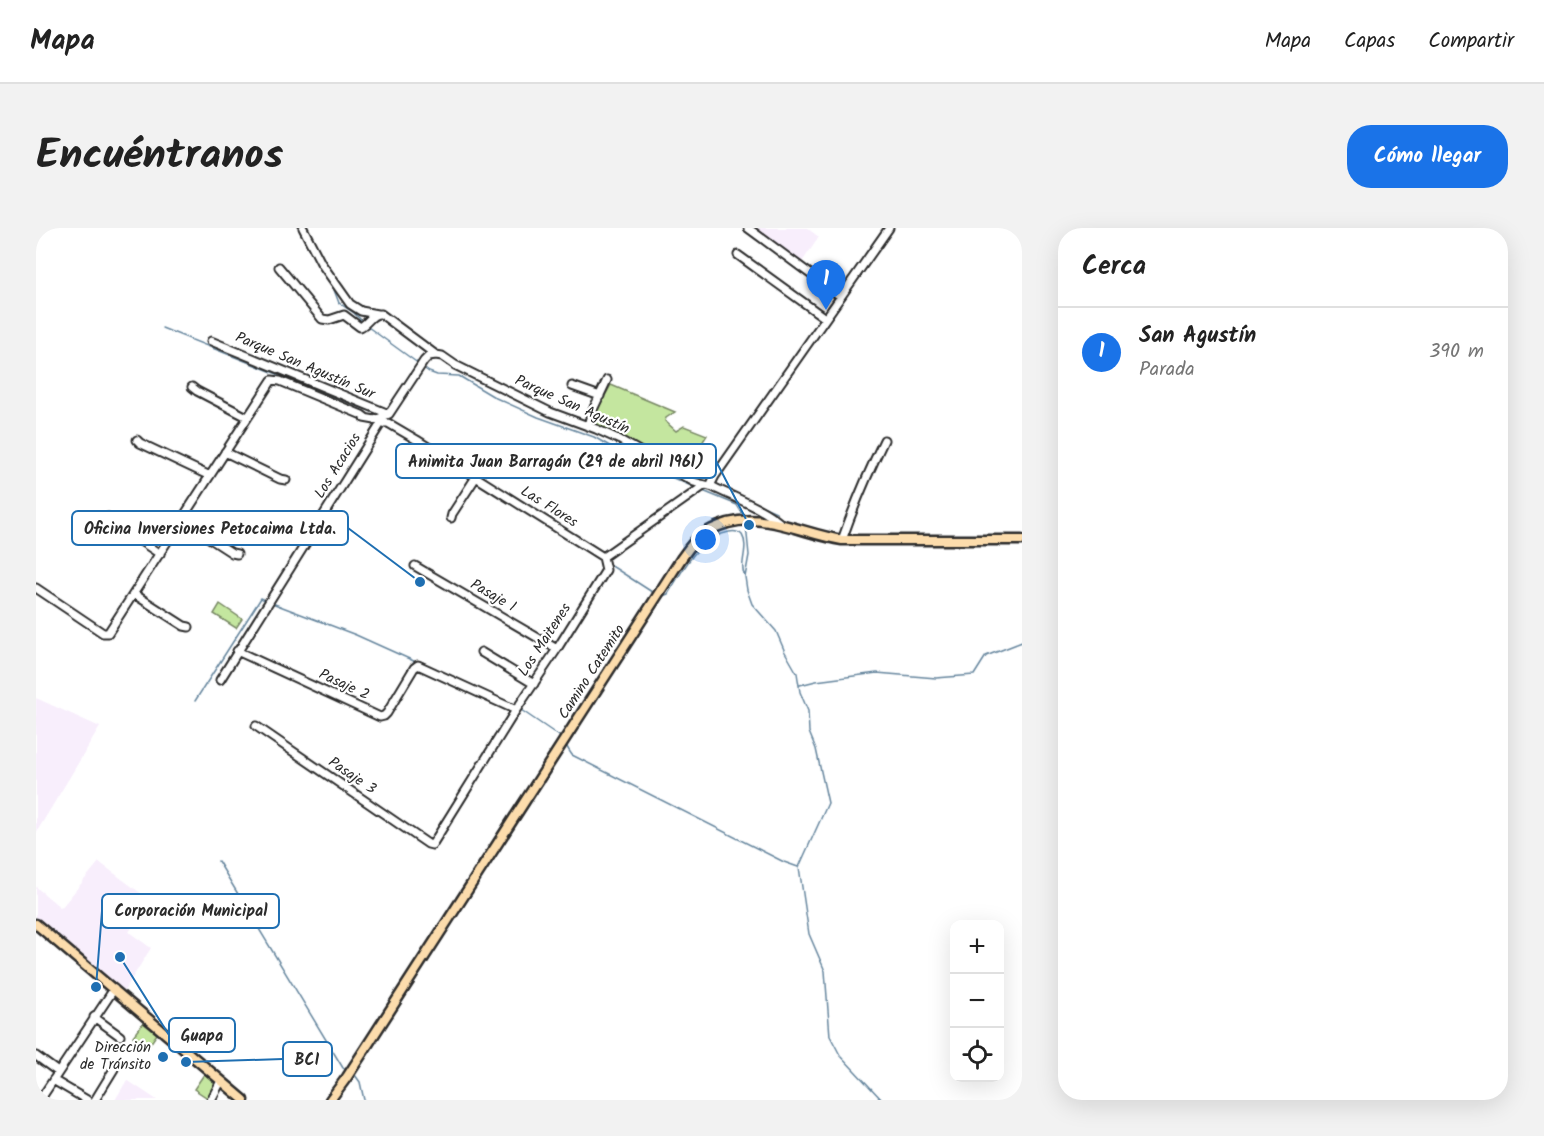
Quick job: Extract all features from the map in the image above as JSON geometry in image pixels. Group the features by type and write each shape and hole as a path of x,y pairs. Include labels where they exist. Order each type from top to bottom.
{"main road":[{"name":"Camino Catemito","path":"330,1100 685,554 699,537 711,529 759,515 805,532 842,540 1022,540"},
{"path":"36,924 244,1100"}],"street":[{"name":"Parque San Agustín","path":"303,228 321,263 350,304 361,311 384,315 436,355 442,356 455,365 539,407 620,440 694,482 759,515"},
{"path":"748,228 840,296"},
{"path":"603,557 704,487 718,471 889,228"},
{"path":"738,255 825,318"},
{"path":"279,267 322,318 329,320 344,315 360,327 376,314"},
{"name":"Parque San Agustín Sur","path":"211,342 388,414"},
{"path":"36,588 105,634 134,594 270,381 274,379 349,412 375,420 388,414 424,361 429,356 436,355"},
{"path":"588,426 591,414 608,380"},
{"path":"572,386 600,396"},
{"path":"192,387 247,417"},
{"name":"Las Flores","path":"389,423 603,557"},
{"name":"Los Acacios","path":"220,680 380,425 389,423"},
{"path":"137,440 210,476"},
{"path":"842,540 866,476 884,440"},
{"path":"225,452 286,480"},
{"path":"451,518 476,477"},
{"path":"108,517 110,521 160,554"},
{"path":"181,520 237,554"},
{"name":"Los Maitenes","path":"434,842 606,570 603,557"},
{"name":"Pasaje 1","path":"415,566 557,649"},
{"path":"134,594 189,627"},
{"name":"Pasaje 2","path":"237,651 380,717 387,713 418,665 516,710"},
{"path":"481,652 534,684"},
{"name":"Pasaje 3","path":"255,726 426,843 432,845 434,842"},
{"path":"41,1098 114,989"},
{"path":"94,1017 120,1036"},
{"path":"36,1056 58,1072"},
{"path":"95,1100 114,1069"},
{"path":"53,1080 87,1100"},
{"path":"211,1100 221,1081"}],"shaded area":[{"path":"741,228 807,228 819,237 798,268"},
{"path":"36,698 100,727 36,833"},
{"path":"99,862 150,900 129,932 151,948 124,991 36,917 36,887 61,908"},
{"path":"127,1080 157,1100 115,1100"}],"green space":[{"path":"611,385 675,412 665,421 676,431 684,426 707,435 684,472 595,425 592,419"},
{"path":"220,604 242,619 236,628 214,614"},
{"path":"143,1023 157,1034 148,1047 133,1036"},
{"path":"205,1073 217,1084 209,1099 194,1089"}],"waterway":[{"path":"331,282 339,303 363,322"},
{"path":"368,327 419,364"},
{"path":"162,328 380,415"},
{"path":"422,367 437,375 459,376 496,398 538,417 594,437 641,464 696,488"},
{"path":"703,491 737,505 744,516"},
{"path":"736,494 776,512"},
{"path":"746,525 749,555 745,577 747,590 752,604 776,631 797,673 800,692 808,711 809,732 816,749 828,803 799,867 809,934 825,971 830,1036 840,1055 882,1100"},
{"path":"663,596 668,594 692,556 700,548 718,535 729,532 739,533 744,540 743,571 745,576"},
{"path":"607,563 652,592"},
{"path":"195,701 261,598 265,600"},
{"path":"272,603 356,635 416,662"},
{"path":"800,685 877,673 936,678 974,675 986,656 1022,642"},
{"path":"521,710 562,738"},
{"path":"566,744 572,755 798,867"},
{"path":"218,861 346,1070"},
{"path":"355,1075 360,1082 364,1100"}],"place":[{"name":"San Agustín","path":"826,310"},
{"name":"Animita Juan Barragán (29 de abril 1961)","path":"749,525"},
{"name":"Oficina Inversiones Petocaima Ltda.","path":"420,582"},
{"name":"Guapa","path":"120,957"},
{"name":"Corporación Municipal","path":"96,987"},
{"name":"Dirección de Tránsito","path":"163,1057"},
{"name":"BCI","path":"186,1062"}]}
